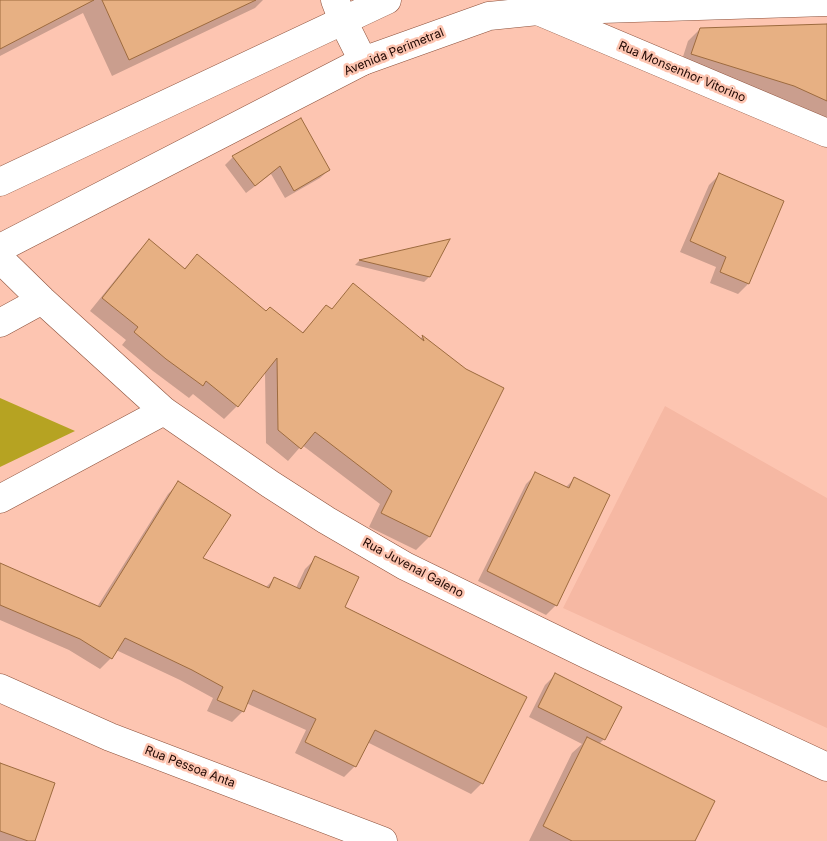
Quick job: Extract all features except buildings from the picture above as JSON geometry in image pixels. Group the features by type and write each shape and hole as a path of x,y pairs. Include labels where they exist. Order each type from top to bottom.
{"street":[{"path":"0,182 339,10 387,0"},
{"name":"Avenida Perimetral","path":"0,248 363,61 488,16 538,11 827,2"},
{"path":"339,10 363,61"},
{"name":"Rua Monsenhor Vitorino","path":"538,11 827,133"},
{"name":"Rua Juvenal Galeno","path":"0,259 42,300 164,411 326,520 405,566 590,656 827,767"},
{"path":"0,323 42,300"},
{"path":"0,499 164,411"},
{"name":"Rua Pessoa Anta","path":"0,688 110,737 383,841"}],"shaded area":[{"path":"0,398 75,431 0,467"},
{"path":"665,406 827,498 827,728 563,608"}]}
